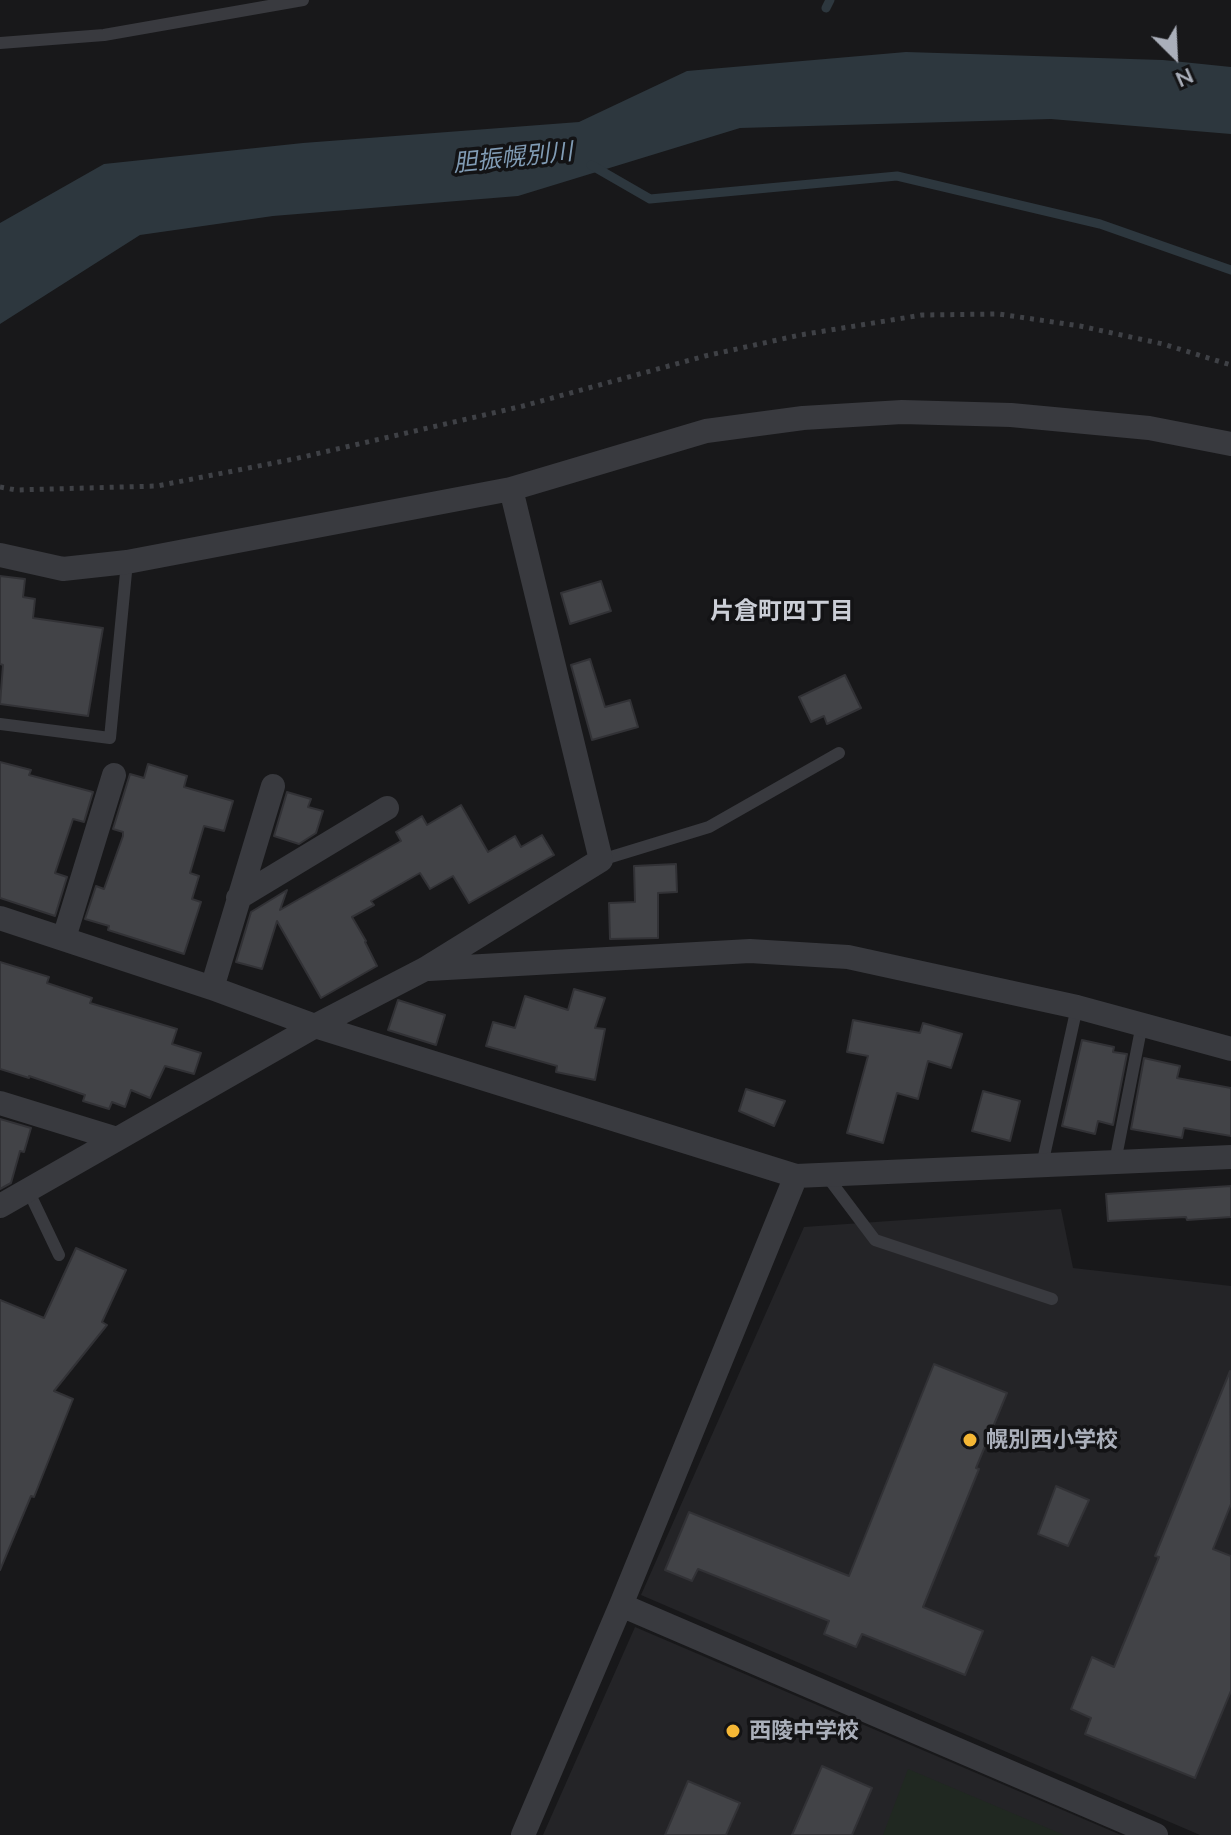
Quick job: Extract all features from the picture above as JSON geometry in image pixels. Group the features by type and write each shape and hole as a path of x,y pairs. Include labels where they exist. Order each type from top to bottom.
{"street":[{"path":"0,555 63,569 127,562 511,489 706,431 803,418 902,412 1011,415 1149,428 1231,444"},
{"path":"0,1206 315,1026 425,969 601,860 511,489"},
{"path":"64,938 114,775"},
{"path":"212,988 273,786"},
{"path":"238,898 387,808"},
{"path":"0,918 212,988 315,1026 796,1176 1231,1157"},
{"path":"425,969 750,951 848,957 1077,1007 1231,1049"},
{"path":"0,1103 117,1139"},
{"path":"523,1835 621,1605 796,1176"},
{"path":"621,1605 1156,1835"}],"lane":[{"path":"0,43 104,35 303,0"},
{"path":"0,724 110,738 127,562"},
{"path":"601,860 709,827 839,753"},
{"path":"1042,1165 1077,1007"},
{"path":"1115,1162 1142,1024"},
{"path":"826,1175 875,1240 1052,1299"},
{"path":"28,1190 59,1255"}],"path":[{"path":"0,487 16,490 157,486 294,459 523,406 719,353 800,335 922,315 999,314 1080,326 1163,344 1231,365"}],"shaded area":[{"name":"幌別西小学校","path":"1061,1209 1073,1268 1231,1286 1231,1835 1200,1835 641,1595 804,1227"},
{"name":"西陵中学校","path":"635,1627 1121,1835 543,1835"},
{"path":"908,1769 1064,1835 883,1835"}],"water":[{"name":"胆振幌別川","path":"906,52 1163,60 1231,67 1231,134 1051,119 740,128 518,196 273,216 140,235 0,324 0,223 104,164 303,143 579,122 687,71"}],"building":[{"path":"0,576 25,579 23,597 35,599 33,618 103,628 88,716 0,704 3,665 0,664"},
{"path":"601,581 611,611 570,624 561,593"},
{"path":"590,659 605,707 630,700 638,727 592,740 571,665"},
{"path":"845,675 861,708 827,724 824,716 811,722 799,697"},
{"path":"0,762 31,770 29,775 93,792 84,822 73,819 55,873 67,877 55,916 0,898"},
{"path":"148,764 187,776 184,787 233,801 224,831 204,826 190,873 199,876 192,899 201,902 184,954 108,930 109,926 85,919 96,886 104,889 123,836 123,832 113,829 130,774 144,778"},
{"path":"287,792 311,799 308,807 323,811 316,833 299,844 274,836"},
{"path":"461,805 488,852 515,836 521,847 542,835 554,855 469,903 453,876 430,889 420,873 371,901 374,905 352,917 377,966 321,998 277,921 262,969 236,962 251,912 287,890 280,910 401,841 396,832 422,816 427,825"},
{"path":"676,864 677,892 658,893 658,938 610,939 609,903 635,902 634,866"},
{"path":"0,962 49,977 47,983 92,998 90,1003 177,1029 172,1044 201,1053 194,1074 165,1066 150,1098 131,1090 125,1107 112,1102 109,1109 83,1101 85,1095 0,1069"},
{"path":"574,989 605,998 595,1028 605,1029 595,1080 556,1072 557,1066 486,1046 493,1022 515,1028 525,996 568,1010"},
{"path":"398,1000 445,1015 436,1045 388,1030"},
{"path":"853,1020 920,1033 923,1023 962,1034 951,1068 928,1061 918,1099 897,1093 883,1143 847,1133 868,1056 847,1052"},
{"path":"1082,1040 1114,1047 1113,1052 1127,1054 1113,1125 1098,1121 1095,1134 1062,1126"},
{"path":"1144,1058 1180,1066 1177,1078 1231,1088 1231,1136 1184,1128 1182,1138 1131,1129"},
{"path":"746,1089 785,1101 774,1126 739,1111"},
{"path":"983,1091 1020,1101 1010,1141 972,1131"},
{"path":"0,1119 31,1128 24,1152 20,1151 11,1183 0,1189"},
{"path":"1231,1186 1231,1217 1108,1221 1106,1194"},
{"path":"76,1248 126,1270 102,1322 107,1325 54,1391 73,1399 34,1497 31,1496 0,1570 0,1300 44,1318"},
{"path":"934,1364 1007,1393 923,1607 983,1631 965,1675 862,1634 856,1647 824,1634 829,1621 698,1569 692,1581 665,1570 689,1512 849,1576"},
{"path":"1230,1371 1231,1504 1213,1549 1231,1556 1231,1691 1195,1778 1085,1734 1091,1718 1071,1709 1092,1657 1114,1667"},
{"path":"1056,1486 1089,1500 1068,1546 1038,1534"},
{"path":"822,1766 872,1788 852,1835 792,1835"},
{"path":"688,1781 740,1803 726,1835 665,1835"}],"waterway":[{"path":"826,8 830,0"},
{"path":"591,165 650,199 897,176 1100,224 1231,270"}],"place":[{"name":"幌別西小学校","path":"970,1440"},
{"name":"西陵中学校","path":"733,1731"}],"district":[{"name":"片倉町四丁目","path":"782,612"}]}
